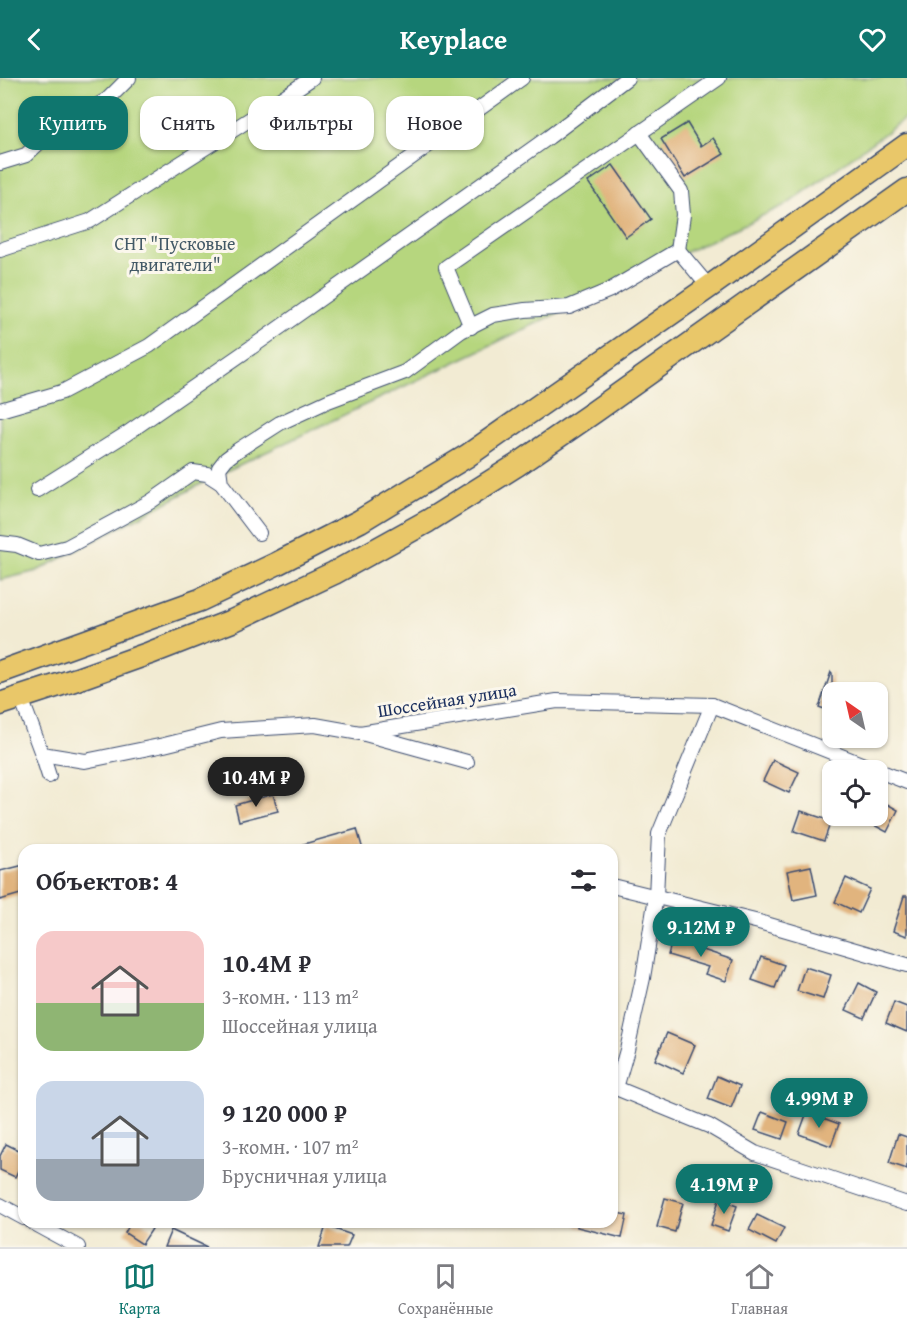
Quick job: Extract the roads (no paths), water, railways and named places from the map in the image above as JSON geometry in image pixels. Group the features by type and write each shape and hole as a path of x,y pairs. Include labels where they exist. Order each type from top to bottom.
{"highway":[{"path":"0,672 200,600 360,521 467,456 907,145"},
{"path":"11,701 150,653 232,621 333,573 428,521 517,465 594,412 907,190"}],"street":[{"path":"0,163 26,155 44,138 108,99 129,78"},
{"path":"0,250 90,221 312,78"},
{"path":"0,410 62,392 149,346 522,78"},
{"path":"37,490 126,434 262,340 627,78"},
{"path":"471,327 446,267 719,78"},
{"path":"639,133 681,191 683,215 678,250 709,286"},
{"path":"221,483 219,468 226,459 280,423 328,401 405,372 461,332 493,315 569,307 610,290 678,250"},
{"path":"0,543 17,545 39,554 67,547 150,502 192,472 207,474 221,483 260,534"},
{"name":"Шоссейная улица","path":"42,754 85,762 220,731 315,725 360,733 557,700 712,705 907,782"},
{"path":"11,701 42,754 49,776"},
{"path":"618,1076 627,1050 643,978 656,897 659,834 712,705"},
{"path":"360,733 467,762"},
{"path":"618,888 759,922 907,965"},
{"path":"618,1090 709,1126 755,1153 907,1204"},
{"path":"0,1205 18,1215"},
{"path":"43,1228 78,1247"}],"park label":[{"name":"СНТ \"Пусковые двигатели\"","path":"175,253"}]}
